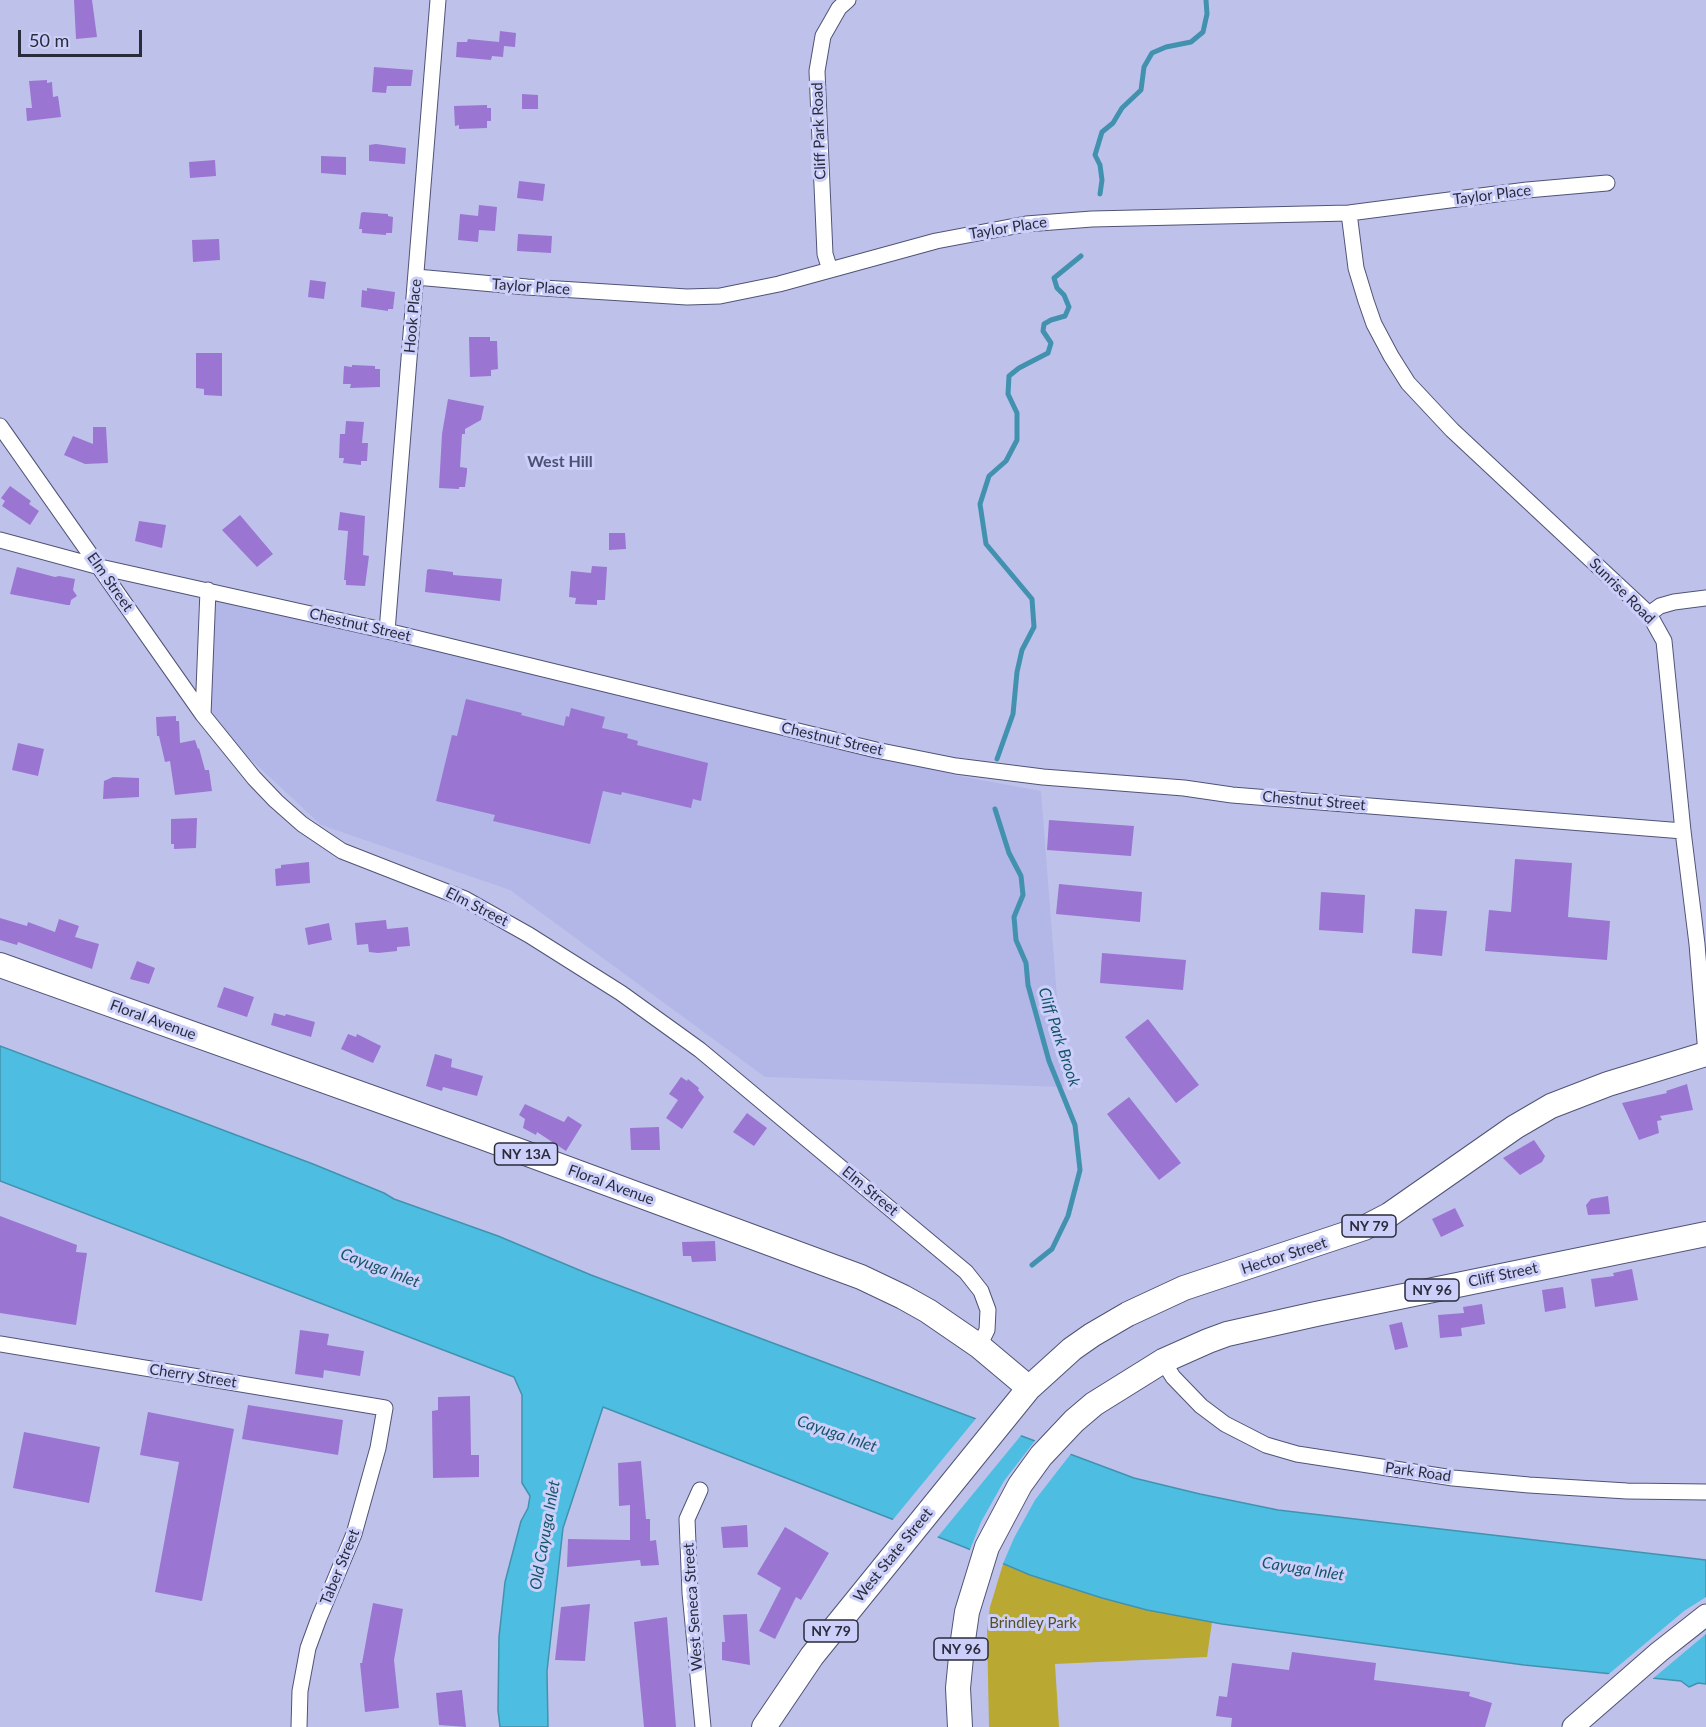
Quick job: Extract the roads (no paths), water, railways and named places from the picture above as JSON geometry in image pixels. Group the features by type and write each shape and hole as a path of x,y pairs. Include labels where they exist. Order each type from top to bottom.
{"main road":[{"name":"Floral Avenue","path":"0,965 479,1136 861,1277 928,1311 979,1346 1029,1388"},
{"name":"Hector Street","path":"1029,1388 1072,1349 1128,1314 1184,1288 1364,1228 1389,1215 1515,1127 1551,1106 1608,1084 1706,1054"},
{"name":"Cliff Street","path":"1163,1361 1227,1334 1706,1234"},
{"name":"NY 96","path":"960,1727 958,1688 967,1612 991,1539 1020,1485 1041,1456 1074,1421 1094,1404 1163,1361"},
{"name":"West State Street","path":"764,1727 812,1656 1029,1388"},
{"path":"1573,1727 1706,1615"}],"street":[{"name":"Hook Place","path":"387,632 438,0"},
{"name":"Cliff Park Road","path":"830,270 824,242 817,71 823,36 839,8 848,0"},
{"name":"Taylor Place","path":"416,278 687,297 737,293 936,241 1026,224 1092,219 1349,213 1527,190 1607,183"},
{"name":"Sunrise Road","path":"1349,213 1356,268 1366,301 1374,324 1408,383 1452,430 1649,614 1664,641 1697,944 1706,1054"},
{"name":"Elm Street","path":"0,426 203,715 264,789 302,824 328,843 349,854 444,890 488,910 577,964 700,1050 966,1272 981,1291 988,1310 987,1330 979,1346"},
{"name":"Chestnut Street","path":"0,540 100,567 387,632 876,750 956,766 1043,777 1184,788 1232,795 1683,831"},
{"path":"203,715 208,590"},
{"path":"1649,614 1660,606 1674,602 1706,598"},
{"name":"Cherry Street","path":"0,1344 385,1408"},
{"name":"Park Road","path":"1163,1361 1173,1377 1201,1406 1225,1424 1266,1445 1297,1454 1453,1478 1627,1491 1706,1492"},
{"name":"Taber Street","path":"300,1727 300,1691 308,1648 318,1618 354,1534 378,1448 385,1408"},
{"name":"West Seneca Street","path":"700,1490 687,1519 690,1593 703,1727"}],"water":[{"path":"0,1046 313,1164 394,1199 498,1236 591,1275 1134,1478 1278,1510 1706,1560 1706,1684 1698,1683 1689,1687 1681,1681 1524,1665 1222,1624 1147,1610 1030,1575 964,1547 603,1407 563,1528 547,1671 548,1727 500,1727 498,1710 499,1637 505,1582 530,1496 522,1483 522,1395 514,1377 0,1181"}],"waterway":[{"name":"Cliff Park Brook","path":"1100,194 1102,180 1100,165 1095,155 1102,132 1113,123 1122,108 1141,90 1144,67 1152,53 1166,47 1191,42 1203,32 1207,14 1206,0"},
{"name":"Cliff Park Brook","path":"997,759 1013,714 1017,672 1022,650 1034,627 1032,599 986,544 980,504 989,476 1006,461 1017,440 1017,413 1008,394 1009,376 1019,368 1048,353 1051,343 1043,331 1044,324 1065,316 1069,307 1064,295 1057,288 1054,278 1081,256"},
{"name":"Cliff Park Brook","path":"995,809 1009,853 1021,876 1023,895 1014,917 1016,940 1026,963 1028,985 1049,1061 1075,1125 1080,1170 1068,1216 1052,1249 1032,1265"}],"district":[{"name":"West Hill","path":"560,462"}],"water label":[{"name":"Cayuga Inlet","path":"380,1268"},
{"name":"Cayuga Inlet","path":"837,1434"},
{"name":"Old Cayuga Inlet","path":"545,1535"},
{"name":"Cayuga Inlet","path":"1303,1569"}],"park label":[{"name":"Brindley Park","path":"1033,1623"}]}
